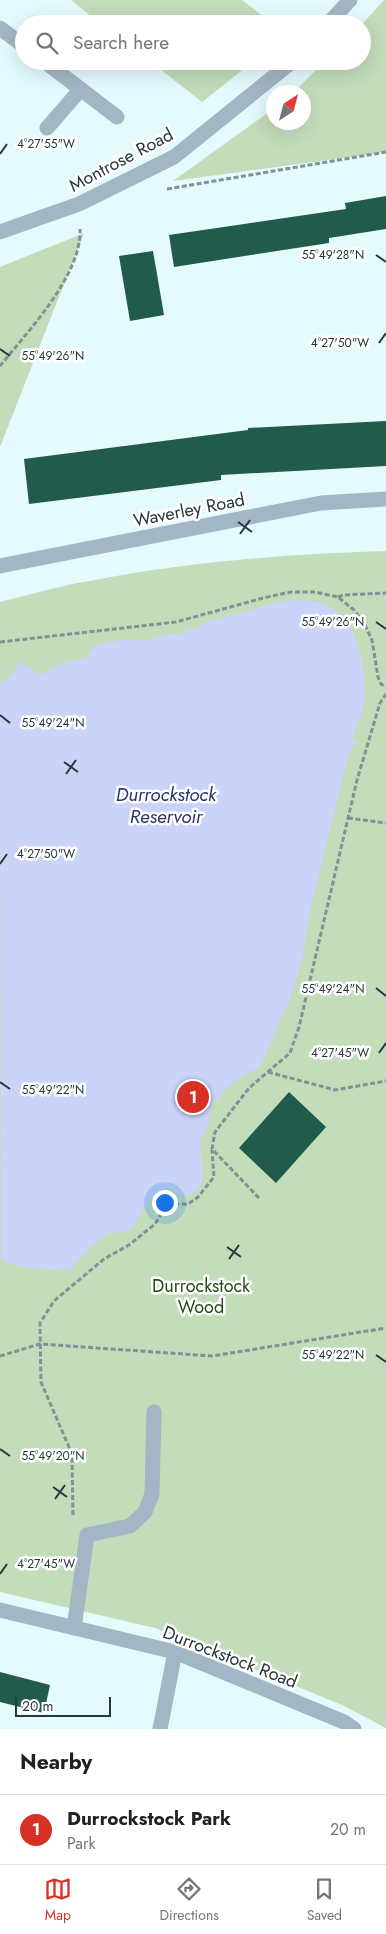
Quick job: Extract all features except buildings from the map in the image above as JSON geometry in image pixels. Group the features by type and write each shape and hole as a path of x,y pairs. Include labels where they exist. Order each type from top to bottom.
{"street":[{"path":"336,15 350,0"},
{"path":"0,28 15,39"},
{"path":"56,70 117,117"},
{"name":"Montrose Road","path":"0,232 80,204 174,156 282,70"},
{"path":"47,128 81,89"},
{"name":"Waverley Road","path":"0,566 321,502 386,499"},
{"path":"74,1628 87,1535 130,1526 145,1512 152,1494 154,1412"},
{"name":"Durrockstock Road","path":"0,1610 175,1652 344,1722 354,1729"},
{"path":"160,1729 175,1652"}],"path":[{"path":"166,189 386,152"},
{"path":"0,366 58,294 81,243 80,204"},
{"path":"0,642 176,622 263,598 291,592 315,592 338,597 354,610 366,625 372,640 378,677 381,684 386,687"},
{"path":"338,597 343,595 386,593"},
{"path":"87,1535 74,1523 72,1454 41,1382 40,1323 54,1301 104,1259 129,1245 155,1224 167,1204 188,1204 198,1197 214,1177 212,1149 215,1132 249,1088 290,1053 299,1026 357,780 380,703 386,694"},
{"path":"348,818 386,823"},
{"path":"268,1072 335,1090 386,1081"},
{"path":"212,1149 259,1198"},
{"path":"0,1356 40,1344 212,1356 386,1328"}],"green space":[{"path":"71,0 242,0 261,15 90,15"},
{"path":"386,0 386,152 173,181 266,114 266,130 311,130 311,85 301,85 316,70 371,70 371,15"},
{"path":"161,70 243,70 202,102"},
{"path":"84,233 0,447 0,267"},
{"name":"Durrockstock Wood","path":"386,551 386,1728 342,1705 155,1628 0,1592 0,602 78,583 126,574 200,564 311,554"}],"water":[{"name":"Durrockstock Reservoir","path":"303,600 322,603 334,609 352,631 362,659 365,689 364,702 361,716 352,738 357,742 351,748 309,916 302,961 290,998 259,1068 245,1074 229,1086 211,1108 209,1123 200,1141 203,1181 197,1191 188,1195 179,1195 170,1187 164,1189 147,1204 131,1230 107,1234 85,1253 72,1268 36,1269 18,1266 1,1260 0,682 9,678 19,662 41,675 59,664 87,658 95,645 121,640 148,640 168,634 184,635 188,629 199,628 203,623 283,601"}],"place":[{"name":"Durrockstock Park","path":"193,1097"}]}
